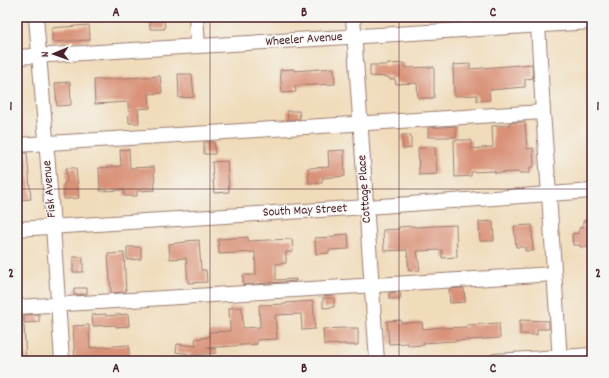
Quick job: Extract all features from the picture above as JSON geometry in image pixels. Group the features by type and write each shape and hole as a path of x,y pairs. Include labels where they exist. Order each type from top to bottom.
{"street":[{"name":"Fisk Avenue","path":"36,17 53,226 62,361"},
{"path":"196,17 198,46"},
{"name":"Cottage Place","path":"353,17 367,207 376,361"},
{"name":"Wheeler Avenue","path":"17,58 592,22"},
{"path":"538,25 560,359"},
{"path":"17,145 543,112"},
{"name":"South May Street","path":"17,228 367,207 592,191"},
{"path":"17,307 554,274"},
{"path":"495,361 560,359 592,355"}],"building":[{"path":"150,17 164,17 165,29 150,29"},
{"path":"89,25 90,40 52,42 52,28"},
{"path":"405,63 405,68 434,67 434,98 418,98 417,83 396,84 395,79 389,79 389,77 370,76 370,65"},
{"path":"470,64 470,69 532,64 533,78 525,79 525,87 489,90 490,100 477,101 477,95 454,96 453,65"},
{"path":"334,68 335,84 295,86 296,92 282,93 280,70 294,69 294,71"},
{"path":"178,74 192,74 194,97 179,98"},
{"path":"160,76 162,93 149,94 150,108 138,109 139,123 129,123 128,102 95,104 94,80"},
{"path":"70,82 71,105 57,106 55,83"},
{"path":"287,111 299,111 300,119 288,120"},
{"path":"525,122 527,149 533,148 534,167 530,167 530,173 495,173 495,171 471,172 471,176 455,177 454,140 471,140 471,149 493,147 492,126"},
{"path":"456,126 456,137 428,137 428,128"},
{"path":"402,135 411,135 411,148 403,149"},
{"path":"204,142 214,142 215,154 204,154"},
{"path":"435,147 437,174 419,175 418,148"},
{"path":"129,149 130,168 154,167 155,190 137,191 137,196 124,196 124,190 100,191 99,168 121,166 120,150"},
{"path":"344,150 345,176 322,178 322,183 309,183 308,168 329,167 328,151"},
{"path":"17,153 27,153 31,199 20,200 17,175"},
{"path":"227,161 229,192 214,193 212,162"},
{"path":"66,168 76,168 79,198 64,199 64,183 67,182"},
{"path":"592,220 592,247 580,247 580,245 573,245 572,234 579,233 579,228 583,227 583,221"},
{"path":"493,221 494,241 480,241 479,222"},
{"path":"456,225 457,257 442,258 442,250 417,251 420,270 409,271 407,250 384,251 383,230 399,229 399,227"},
{"path":"532,225 533,251 525,251 525,247 516,247 514,226"},
{"path":"348,234 349,249 329,250 329,253 316,254 315,238 335,237 335,235"},
{"path":"248,237 248,241 292,239 293,252 286,252 286,263 276,264 276,280 296,279 296,281 243,285 243,275 256,275 255,252 219,254 218,239"},
{"path":"199,240 201,270 206,270 207,282 188,283 186,258 170,259 169,244"},
{"path":"127,247 141,247 141,259 127,260"},
{"path":"124,253 126,292 111,293 108,254"},
{"path":"73,257 83,257 83,272 73,272"},
{"path":"74,288 87,288 87,294 74,295"},
{"path":"464,288 465,302 450,303 449,289"},
{"path":"400,292 401,299 389,299 389,293"},
{"path":"323,298 334,298 334,307 323,308"},
{"path":"313,301 315,329 302,330 301,314 275,315 277,339 257,340 257,344 206,348 216,349 216,353 195,355 176,352 177,344 196,346 195,339 209,337 209,332 230,331 229,308 242,307 243,328 260,327 259,305"},
{"path":"39,314 39,322 24,323 24,315"},
{"path":"106,314 106,316 128,314 129,326 93,326 92,315"},
{"path":"401,320 401,323 422,322 423,329 467,327 467,325 499,323 500,338 423,343 424,345 408,346 408,343 389,344 387,321"},
{"path":"520,320 549,321 549,329 537,329 537,335 520,334"},
{"path":"17,325 24,325 26,361 17,361"},
{"path":"89,325 90,348 129,345 129,359 75,361 73,326"},
{"path":"358,328 358,345 324,345 323,329"}]}
